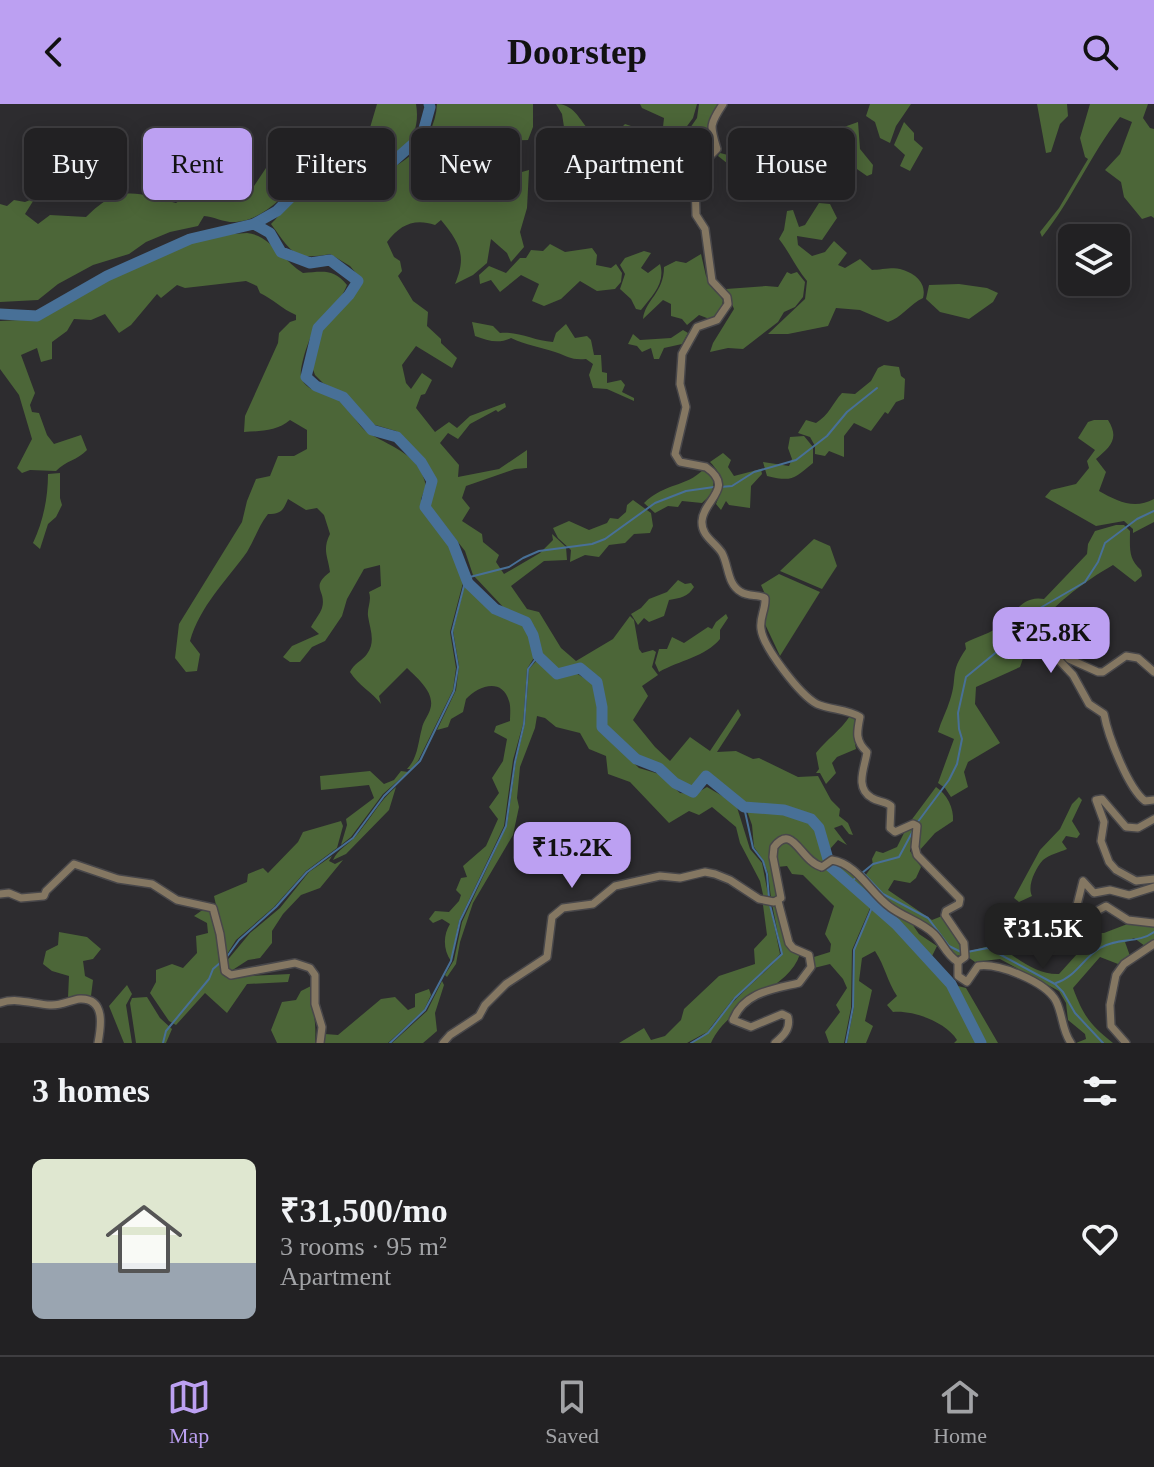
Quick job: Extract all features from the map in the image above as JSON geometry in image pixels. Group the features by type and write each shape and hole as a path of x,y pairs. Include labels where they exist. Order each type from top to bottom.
{"street":[{"path":"723,104 711,136 717,149 704,162 695,180 695,201 696,215 705,229 709,271 717,288 727,297 728,304 717,320 697,327 682,354 680,379 686,407 675,454 680,462 706,467 718,481 718,490 704,512 702,526 721,551 733,585 744,595 761,595 765,598 760,625 763,641 770,653 795,686 812,701 860,717 857,740 867,752 863,788 867,795 891,806 890,828 895,832 913,824 917,826 917,855 960,899 959,904 946,911 945,915 966,950 965,957 958,962"},
{"path":"1154,672 1132,656 1121,658 1103,672 1098,672 1069,659 1058,646 1052,647 1055,656 1077,680 1089,704 1104,714 1110,741 1136,794 1145,801 1154,800"},
{"path":"1154,819 1138,828 1126,827 1102,799 1096,800 1104,822 1101,841 1112,865 1136,881 1154,879"},
{"path":"443,1043 479,1016 485,1005 506,984 547,957 552,917 563,908 593,904 607,891 626,883 644,882 660,876 680,878 705,872 722,875 751,895 773,901 781,898 774,847 788,838 809,861 822,867 832,860 844,864 863,878 886,905 933,933 941,946 958,962 958,976 967,982 978,966 992,965 1009,970 1050,993 1071,1043"},
{"path":"0,894 9,893 21,898 44,896 74,864 118,879 152,884 177,900 213,908 225,971 231,975 295,963 310,968 315,975 315,1004 322,1027 320,1043"},
{"path":"1154,887 1129,895 1110,890 1094,893 1083,881 1077,905 1086,913 1106,906 1128,920 1154,923"},
{"path":"773,901 789,943 809,955 811,967 799,983 762,991 733,1020 751,1027 782,1014 788,1017 786,1032 775,1043"},
{"path":"1126,1043 1111,1026 1110,1005 1116,975 1131,958 1154,944"},
{"path":"0,1003 18,1001 66,1005 79,999 91,1002 98,1007 102,1020 98,1043"}],"green space":[{"path":"377,104 416,104 416,125 411,128 409,142 395,156 395,128 370,128"},
{"path":"437,104 533,104 533,127 528,140 520,140 520,128 431,128"},
{"path":"556,104 567,106 575,112 587,128 564,128 562,114"},
{"path":"640,104 697,104 686,128 664,128 664,118 642,108"},
{"path":"699,104 718,104 707,128 690,128 697,118"},
{"path":"870,104 911,104 896,126 890,143 880,138 875,122 866,116"},
{"path":"1037,104 1067,104 1068,116 1060,124 1051,152 1046,153"},
{"path":"1090,104 1148,104 1143,118 1154,129 1154,218 1142,219 1124,197 1121,182 1105,170 1120,154 1132,122 1120,117 1042,237 1040,232 1059,208 1088,159 1080,138"},
{"path":"858,122 860,149 873,165 872,174 867,176 855,168 855,128 844,127"},
{"path":"904,122 914,133 914,140 923,148 910,171 900,166 905,155 894,145"},
{"path":"266,152 268,200 280,200 263,212 245,221 232,222 204,216 198,226 170,232 146,242 129,254 93,265 58,284 38,300 0,302 0,204 7,206 14,200 34,200 25,214 38,224 50,215 86,217 107,200 127,200 127,194 143,195 143,200 176,203 180,200 252,200 252,189 266,168"},
{"path":"720,153 728,155 728,164 718,156"},
{"path":"411,155 411,200 520,200 520,172 529,170 527,208 520,232 524,247 511,262 507,253 491,239 487,263 455,284 461,265 460,250 441,220 435,225 420,222 408,224 387,242 394,257 400,261 402,271 398,276 413,301 428,312 427,326 457,358 452,368 416,346 402,365 406,383 411,389 422,373 432,380 416,408 435,432 449,422 457,428 470,416 505,403 506,407 498,412 496,410 470,424 458,439 448,433 440,443 459,465 458,477 499,469 527,450 527,468 515,469 466,486 462,498 470,508 462,521 482,534 483,542 499,555 496,562 504,574 540,553 553,540 552,534 566,547 567,560 544,561 511,586 527,609 539,612 561,648 576,661 613,639 630,616 634,620 639,649 642,653 656,652 652,667 658,675 642,686 648,696 633,720 670,761 690,737 710,751 738,709 741,715 717,752 736,751 753,759 759,758 798,777 818,776 853,835 842,825 834,828 847,845 838,840 830,849 828,859 821,827 812,817 785,808 745,805 704,772 693,788 676,781 659,764 637,756 617,738 606,725 603,688 598,676 579,665 558,669 540,654 534,626 526,618 506,610 473,575 465,551 429,505 435,481 423,459 396,431 372,424 345,394 323,383 315,375 311,364 321,331 346,305 359,286 360,278 350,266 330,254 308,256 294,252 271,224 293,200 395,200 395,166"},
{"path":"819,203 830,204 837,218 822,240 797,236 798,245 812,256 825,252 834,241 847,253 838,265 845,268 860,259 872,270 894,268 905,271 921,283 923,298 888,322 860,310 836,308 828,326 788,334 768,334 805,299 807,281 779,239 787,211 793,210 799,227 805,225"},
{"path":"247,233 270,243 303,273 332,273 347,285 312,334 303,359 301,377 307,386 341,402 365,430 405,454 418,467 426,486 421,509 452,546 464,579 450,632 456,668 453,690 418,761 411,769 407,769 416,755 431,704 425,687 407,668 379,696 381,704 350,672 371,645 369,592 381,586 380,565 364,569 347,599 342,616 325,641 312,647 300,662 290,662 283,657 292,646 319,634 311,627 322,608 321,582 330,572 326,549 330,534 324,515 317,508 306,510 288,499 281,511 268,514 247,552 207,605 194,628 190,641 200,654 197,671 186,672 175,658 179,624 242,522 256,479 270,476 278,456 294,456 307,449 307,430 290,420 263,431 244,432 245,416 278,343 279,333 296,320 296,315 246,281 185,288 177,285 161,298 157,294 131,325 119,333 105,314 91,320 74,319 67,331 52,342 52,359 41,362 37,348 21,355 35,393 30,405 32,412 39,413 47,435 54,444 81,435 87,450 56,471 30,470 22,473 17,468 32,439 19,395 0,369 0,321 39,319 99,285 188,242"},
{"path":"550,244 565,252 592,248 597,255 596,265 611,268 616,264 622,273 621,282 615,289 597,291 580,281 561,299 544,306 532,301 539,284 521,275 500,292 491,280 480,284 479,275 489,266 506,273 520,258 526,258 531,250 543,251"},
{"path":"644,251 651,253 641,268 648,273 660,264 661,277 657,289 641,310 636,309 620,289 625,274 620,265 625,258"},
{"path":"701,254 706,276 723,300 712,320 699,315 687,325 682,319 671,316 671,304 663,300 643,319 661,283 664,267 676,261 686,263"},
{"path":"787,272 797,272 805,282 803,297 795,307 784,312 778,322 743,349 710,352 734,309 726,289 778,287"},
{"path":"959,284 998,293 993,302 969,319 940,312 926,299 929,285"},
{"path":"472,322 493,326 500,333 553,342 556,333 566,324 575,338 587,336 591,340 594,355 601,355 602,372 607,373 607,383 621,380 625,385 622,392 634,401 607,389 593,388 589,375 593,364 586,359 570,358 511,338 498,341 480,338 475,336"},
{"path":"683,330 688,333 682,344 664,348 659,359 654,359 651,348 642,352 637,346 628,344 633,334 640,340 671,338"},
{"path":"884,365 899,367 905,379 904,399 896,402 888,414 885,412 871,431 854,423 844,436 844,457 829,451 825,456 815,454 810,437 798,433 806,420 816,423 842,393 855,394"},
{"path":"1108,420 1113,432 1112,442 1096,459 1106,472 1099,491 1133,504 1154,499 1154,522 1133,533 1124,521 1096,526 1045,497 1051,490 1076,484 1089,468 1087,461 1095,450 1078,438 1088,422"},
{"path":"804,436 813,447 813,463 792,478 767,476 763,462 789,466 792,459 788,448 790,437"},
{"path":"723,453 731,460 728,467 734,476 761,469 762,474 751,486 750,508 729,505 726,501 721,510 716,504 721,482 710,462"},
{"path":"704,469 711,473 713,486 702,503 682,501 678,507 668,506 655,513 644,503 652,496 690,479"},
{"path":"60,473 62,505 48,524 40,549 33,543 44,510 48,474"},
{"path":"633,500 651,513 653,526 650,533 634,534 625,543 609,545 599,557 585,555 570,562 571,550 558,538 553,528 569,521 589,530 607,523 610,518 618,519"},
{"path":"1124,525 1130,531 1132,557 1142,576 1135,582 1113,565 1091,579 1068,596 1038,626 1029,640 1020,667 976,687 975,704 1000,743 968,762 964,772 968,787 951,797 938,783 954,739 938,732 952,692 957,664 966,649 965,643 997,628 1024,603 1044,599 1087,554 1095,531"},
{"path":"814,539 830,546 837,566 822,589 780,571"},
{"path":"779,574 820,592 780,656 764,622 768,601 761,585"},
{"path":"466,580 495,610 525,624 535,656 527,669 523,724 513,760 504,826 459,921 451,961 445,942 450,924 442,919 433,923 429,919 435,911 449,912 459,901 461,895 456,890 461,878 467,877 463,866 486,846 498,819 489,807 499,793 492,778 503,761 507,739 494,732 496,726 510,721 506,693 489,686 471,694 466,699 463,712 451,719 448,727 437,730 456,690 459,666 453,631"},
{"path":"678,580 691,583 694,587 686,595 669,600 664,616 649,622 644,618 638,625 631,614 649,599 667,592"},
{"path":"726,614 728,618 720,630 720,639 714,645 659,672 655,663 659,649 667,649 672,637 684,643 708,627 712,629"},
{"path":"538,659 555,677 576,673 595,685 600,729 639,768 659,774 680,793 695,794 707,787 736,804 750,849 762,863 769,899 764,899 760,881 740,843 736,827 712,807 699,815 689,811 669,823 630,782 608,774 606,756 589,749 580,733 556,727 537,716 520,767 519,807 513,835 473,903 456,964 447,977 445,975 454,960 462,922 507,825 525,723 529,669"},
{"path":"850,716 855,717 856,721 856,749 837,757 832,763 836,773 826,784 820,773 816,773 819,769 816,753"},
{"path":"370,771 384,784 394,780 401,771 408,772 383,794 351,837 341,845 346,819 374,798 369,785 321,790 320,776"},
{"path":"396,787 389,810 346,854 333,860 355,837"},
{"path":"936,787 949,802 953,821 935,833 919,851 920,826 910,822"},
{"path":"1079,797 1082,800 1072,821 1080,834 1077,838 1066,836 1062,842 1067,849 1043,860 1030,887 1032,896 1019,902 1014,898 1040,850 1060,829 1072,804"},
{"path":"746,808 786,812 806,818 818,830 826,862 820,865 815,863 790,836 779,838 774,843 778,896 771,898 768,873 754,847 752,825"},
{"path":"341,821 343,826 337,848 306,871 274,907 236,940 224,959 214,896 247,882 248,874 263,868 268,873 298,842 303,832"},
{"path":"905,831 914,831 910,851 921,867 910,883 894,880 888,890 932,920 942,916 962,949 961,955 956,956 936,930 890,904 865,876 873,865 876,851 883,853 897,847"},
{"path":"790,840 807,861 821,872 829,868 871,906 852,950 851,1008 844,1043 829,1043 825,1032 840,1012 836,1005 847,988 830,964 814,968 814,957 830,952 831,944 825,934 834,906 803,875 792,874 787,866 777,867 776,847"},
{"path":"332,856 329,861 335,864 343,860 320,888 301,895 283,914 272,931 272,943 260,958 248,960 231,971 225,963 250,933 280,908 309,872"},
{"path":"833,864 843,865 910,921 919,934 937,946 932,956 958,986 966,988 998,1043 983,1043 946,975"},
{"path":"772,904 777,904 782,932 800,954 794,967 731,1017 711,1043 692,1043 711,1028 782,954"},
{"path":"763,905 770,905 780,954 733,999 707,1032 687,1043 619,1043 644,1028 651,1040 665,1036 681,1020 684,1009 719,976 755,964 754,949 767,935"},
{"path":"873,907 895,925 950,985 980,1043 954,1043 957,1040 952,1034 937,1023 919,1015 893,1012 887,1005 897,996 875,951 862,958 859,981 872,990 865,1021 873,1026 866,1043 847,1043 854,1007 854,950"},
{"path":"201,911 210,911 218,935 219,961 227,977 290,974 288,982 247,984 227,1013 205,993 176,1025 169,1021 150,993 156,982 156,970 172,964 183,968 197,953 196,936 208,933 207,923 194,916"},
{"path":"1130,923 1154,925 1154,939 1145,946 1134,938 1125,942 1130,956 1118,964 1100,957 1073,988 1088,1019 1113,1043 1076,1043 1086,1039 1085,1034 1068,1020 1066,1003 1059,991 1000,959 975,962 968,957 970,951 997,944 1042,972 1059,974 1096,933"},
{"path":"59,932 87,937 101,949 93,959 83,961 85,976 93,980 91,996 68,998 69,976 52,971 43,964 46,951 58,945"},
{"path":"442,981 444,985 435,1013 437,1031 423,1043 392,1043 427,1011"},
{"path":"127,985 132,994 126,1005 132,1043 124,1043 109,1006"},
{"path":"313,985 315,1043 277,1043 271,1030 282,1002 296,1000 301,991"},
{"path":"429,989 431,995 424,1010 388,1043 324,1043 325,1034 338,1035 381,999 395,997 408,1010 415,1007 415,994"},
{"path":"147,997 160,1018 172,1029 166,1043 136,1043 130,1003 132,998"}],"waterway":[{"path":"254,224 277,211 301,187 362,175 388,166 422,136 429,104"},
{"path":"0,314 37,316 107,276 190,239 254,224 270,233 281,252 310,263 330,260 358,281 318,328 306,377 316,386 343,397 372,430 397,437 421,462 432,481 425,507 453,544 468,583 495,609 526,622 538,656 557,674 580,668 597,682 602,727 636,759 659,768 675,783 693,792 706,776 744,807 784,810 811,819 819,828 830,866 896,924 951,984 981,1043"},
{"path":"720,487 732,486 754,472 796,460 827,436 847,412 877,388"},
{"path":"226,958 239,940 276,907 307,872 353,838 384,796 420,761 454,691 458,667 452,632 466,578 509,567 539,551 592,544 605,539 655,503 686,491 714,487"},
{"path":"917,823 957,764 962,739 958,713 966,677 1016,636 1028,615 1085,582 1098,562 1105,543 1137,519 1154,511"},
{"path":"390,1043 425,1010 451,961 460,921 506,826 524,724 528,669 538,656"},
{"path":"744,807 753,848 763,861 767,874 769,898"},
{"path":"862,873 873,864 899,857 914,829"},
{"path":"863,873 883,894 928,918 949,946 961,952"},
{"path":"849,883 857,877"},
{"path":"691,1043 708,1033 735,998 782,954 770,905"},
{"path":"846,1043 853,1007 854,950 873,905"},
{"path":"1056,983 1069,976 1100,948 1154,932"},
{"path":"967,952 988,948 1055,984 1075,1013 1103,1043"},
{"path":"163,1043 166,1031 221,962"}]}
